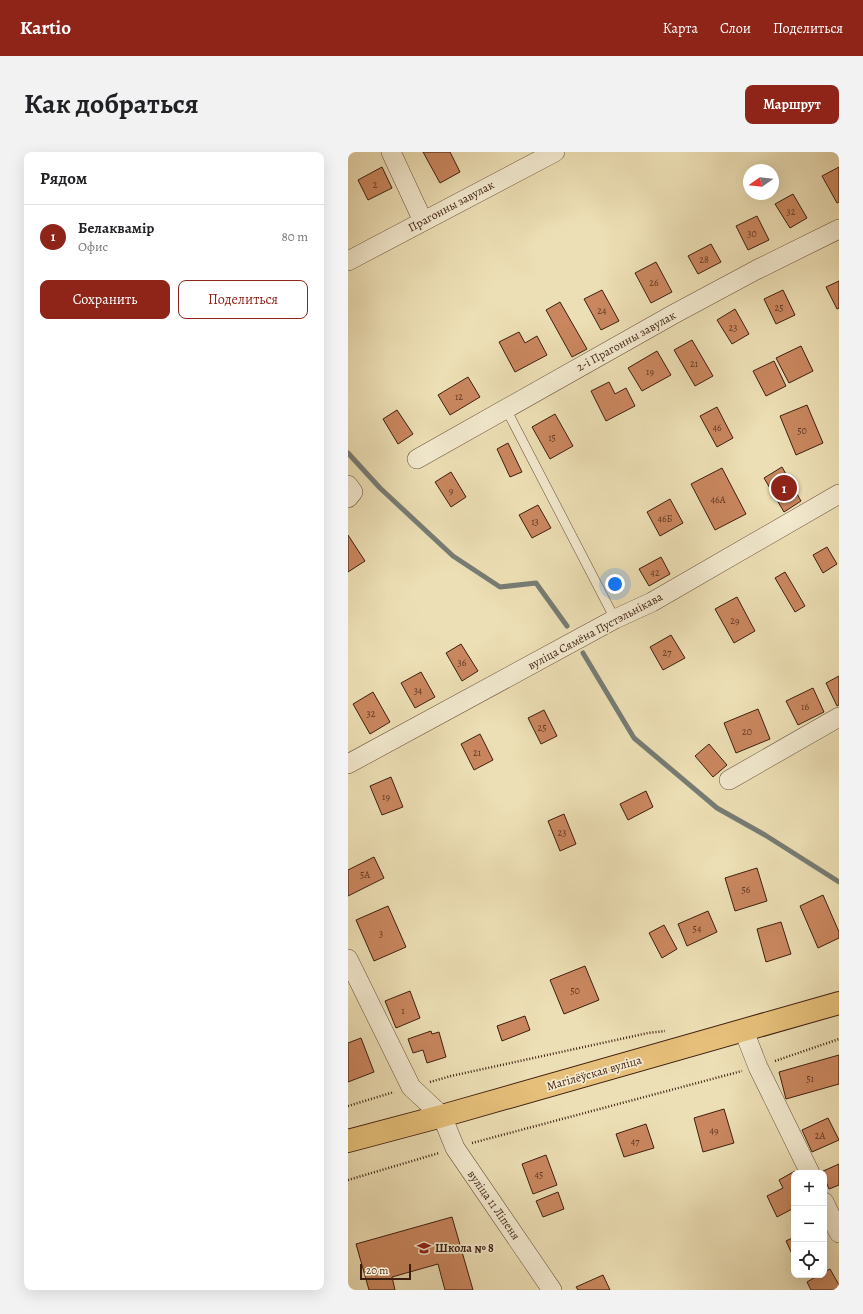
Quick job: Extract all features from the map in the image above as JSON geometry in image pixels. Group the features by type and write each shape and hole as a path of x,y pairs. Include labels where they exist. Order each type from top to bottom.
{"main road":[{"name":"Магілёўская вуліца","path":"348,1141 442,1116 839,1003"}],"street":[{"path":"390,152 423,221"},
{"name":"Прагонны завулак","path":"348,261 555,152"},
{"name":"2-і Прагонны завулак","path":"417,458 674,314 756,270 839,229"},
{"name":"вуліца Сямёна Пустэльнікава","path":"348,764 615,619 652,602 839,494"},
{"path":"729,780 839,717"},
{"path":"348,959 411,1087 442,1116"},
{"path":"744,1031 758,1067 809,1170"},
{"name":"вуліца 11 Ліпеня","path":"442,1116 455,1148 552,1290"},
{"path":"826,1206 839,1233"}],"lane":[{"path":"506,409 615,619"}],"path":[{"path":"348,1106 451,1076 648,1032 667,1031"},
{"path":"348,1180 455,1148 758,1067 839,1039"}],"building":[{"path":"423,152 450,152 460,172 440,183"},
{"path":"382,167 392,188 368,200 358,180"},
{"path":"839,167 839,202 837,203 822,176"},
{"path":"793,194 807,218 790,228 775,204"},
{"path":"757,216 769,240 748,250 736,226"},
{"path":"711,244 721,262 698,274 688,256"},
{"path":"656,262 672,292 651,303 635,273"},
{"path":"839,281 839,308 837,309 826,287"},
{"path":"602,290 619,321 601,330 584,299"},
{"path":"783,290 795,315 776,324 764,299"},
{"path":"560,302 587,349 572,357 546,310"},
{"path":"735,309 749,334 732,344 717,320"},
{"path":"519,332 525,343 537,336 547,355 515,372 499,342"},
{"path":"692,340 713,376 695,386 674,350"},
{"path":"801,346 813,371 789,383 776,358"},
{"path":"657,351 671,375 642,391 628,368"},
{"path":"774,361 786,386 766,396 753,371"},
{"path":"468,377 480,397 450,415 438,395"},
{"path":"609,382 615,394 626,388 635,406 606,421 591,391"},
{"path":"807,405 823,443 796,455 780,416"},
{"path":"717,407 733,438 717,447 700,416"},
{"path":"397,410 413,434 398,444 383,419"},
{"path":"555,414 573,446 550,459 532,427"},
{"path":"508,443 522,472 510,477 497,449"},
{"path":"782,467 801,501 784,512 764,478"},
{"path":"722,468 746,514 715,530 691,484"},
{"path":"451,472 466,497 451,507 435,482"},
{"path":"670,499 683,523 660,536 647,512"},
{"path":"538,505 551,528 532,538 519,515"},
{"path":"348,535 365,561 348,572"},
{"path":"827,547 837,564 823,573 813,555"},
{"path":"661,557 670,574 649,586 639,569"},
{"path":"785,572 805,606 795,612 775,578"},
{"path":"737,597 755,631 734,643 715,609"},
{"path":"671,635 685,658 663,670 650,647"},
{"path":"461,644 478,671 462,681 446,653"},
{"path":"421,672 435,697 415,708 401,683"},
{"path":"839,676 839,705 837,706 826,683"},
{"path":"813,688 824,712 798,725 786,701"},
{"path":"373,692 390,722 370,734 353,704"},
{"path":"758,709 770,739 736,753 724,723"},
{"path":"544,710 557,736 541,744 528,718"},
{"path":"480,734 493,760 474,770 461,744"},
{"path":"709,744 727,765 713,777 695,756"},
{"path":"391,777 403,807 382,815 370,786"},
{"path":"646,791 653,807 628,820 620,804"},
{"path":"564,814 576,844 560,851 548,821"},
{"path":"374,857 384,878 348,896 348,870"},
{"path":"757,868 767,901 735,911 725,878"},
{"path":"823,895 839,932 839,938 818,948 800,906"},
{"path":"388,906 406,947 374,961 356,920"},
{"path":"708,911 717,932 687,946 678,924"},
{"path":"781,922 791,954 766,962 757,929"},
{"path":"664,925 677,949 662,958 649,933"},
{"path":"585,966 599,1000 564,1014 550,980"},
{"path":"410,991 420,1018 396,1028 385,1001"},
{"path":"525,1016 530,1030 502,1041 497,1026"},
{"path":"431,1031 432,1034 439,1032 446,1057 427,1063 423,1050 413,1053 408,1039"},
{"path":"361,1038 374,1072 348,1082 348,1043"},
{"path":"839,1055 839,1084 786,1099 779,1072"},
{"path":"724,1109 734,1143 703,1152 694,1118"},
{"path":"828,1118 839,1140 812,1152 802,1130"},
{"path":"646,1124 654,1148 624,1157 616,1134"},
{"path":"546,1155 557,1185 533,1194 522,1164"},
{"path":"839,1164 839,1185 829,1189 827,1184 827,1170 826,1170"},
{"path":"791,1173 791,1210 777,1217 767,1196 783,1188 779,1180"},
{"path":"558,1192 564,1209 543,1217 536,1201"},
{"path":"452,1217 473,1290 445,1290 438,1264 392,1277 395,1290 369,1290 356,1244"},
{"path":"791,1238 791,1252 786,1241"},
{"path":"830,1269 839,1285 839,1290 811,1290 807,1282 814,1278 827,1278 827,1270"},
{"path":"603,1275 610,1290 578,1290 576,1287"}],"waterway":[{"path":"348,453 380,488 453,556 500,587 536,583 567,626"},
{"path":"583,653 634,738 717,808 765,835 839,882"}],"place":[{"name":"Белаквамір","path":"784,488"},
{"name":"Школа № 8","path":"424,1248"}]}
